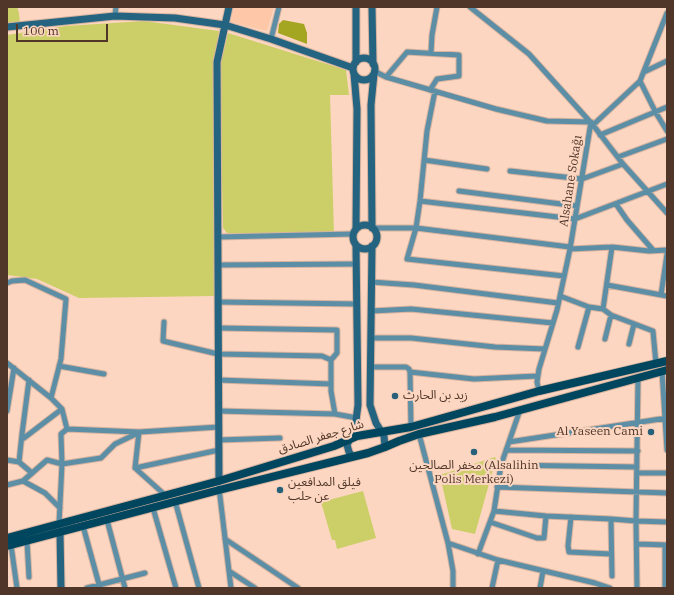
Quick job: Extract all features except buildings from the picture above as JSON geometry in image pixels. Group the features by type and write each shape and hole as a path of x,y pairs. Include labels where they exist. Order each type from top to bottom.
{"main road":[{"path":"219,481 217,62 228,7"},
{"path":"352,456 348,449 349,439 355,428 358,405 356,245 353,238 355,231 357,108 354,68 356,7"},
{"path":"372,7 374,70 371,105 372,228 375,231 376,239 372,246 370,405 372,415 383,432 385,448"},
{"path":"7,27 115,16 175,18 225,25 271,39 354,68"},
{"path":"354,68 364,59 367,59 374,70"},
{"path":"354,68 356,77 362,80 369,79 374,70"},
{"path":"355,231 362,226 372,228"},
{"path":"356,245 366,249 372,246"},
{"name":"شارع جعفر الصادق","path":"8,543 165,495 219,481 334,446 365,434 410,427 539,391 667,361"},
{"name":"شارع جعفر الصادق","path":"8,543 27,541 59,528 83,526 385,448 419,434 520,410 665,371"},
{"path":"59,528 62,586"}],"street":[{"path":"115,16 116,7"},
{"path":"271,39 278,7"},
{"path":"431,53 432,35 437,7"},
{"path":"470,7 528,54 592,124 623,164 667,213"},
{"path":"592,124 640,81 667,13"},
{"path":"386,77 407,52 459,55 458,76 437,79 432,91 416,228 407,259 564,276"},
{"path":"644,72 667,61"},
{"name":"Alsahane Sokağı","path":"374,70 386,77 496,109 547,121 592,124 560,296 539,369 537,382 539,391"},
{"path":"640,81 667,131"},
{"path":"600,135 667,107"},
{"path":"618,157 667,139"},
{"path":"424,160 487,169"},
{"path":"510,171 582,179 623,164"},
{"path":"420,201 575,219 667,184"},
{"path":"459,191 577,206"},
{"path":"616,204 627,220 653,250"},
{"path":"372,228 416,228 570,248 612,247 667,250"},
{"path":"218,236 355,231"},
{"path":"603,309 612,247"},
{"path":"607,285 664,295 667,254"},
{"path":"218,265 356,264"},
{"path":"7,283 25,280 66,300 59,366 51,398"},
{"path":"371,282 414,285 558,303"},
{"path":"560,296 589,307 603,309 611,315 653,331 656,364"},
{"path":"218,302 357,304"},
{"path":"578,347 589,307"},
{"path":"371,311 410,309 553,324"},
{"path":"605,339 611,315"},
{"path":"164,322 163,341 218,354 322,356 331,360"},
{"path":"629,344 634,324"},
{"path":"218,328 337,330 337,353 331,360 331,384 335,414"},
{"path":"372,338 411,338 495,347 546,349"},
{"path":"7,363 51,398 62,409 66,429"},
{"path":"59,366 104,374"},
{"path":"371,367 406,367 409,369 410,427"},
{"path":"7,412 14,368"},
{"path":"665,371 667,450"},
{"path":"410,372 474,379 538,376"},
{"path":"637,588 636,522 638,378"},
{"path":"19,462 28,380"},
{"path":"218,380 331,384"},
{"path":"22,434 24,438 62,409"},
{"path":"478,554 494,511 501,464 520,410"},
{"path":"219,411 335,414 357,418"},
{"path":"509,442 666,418"},
{"path":"59,528 62,464 61,434 66,429 139,432 219,427"},
{"path":"7,485 23,481 47,460 62,464 101,458 115,444 139,432"},
{"path":"135,468 139,432"},
{"path":"419,434 448,543 453,571 453,588"},
{"path":"219,440 280,438"},
{"path":"135,468 219,450"},
{"path":"506,450 638,451"},
{"path":"7,460 19,462 32,473"},
{"path":"501,464 637,467"},
{"path":"135,468 165,495"},
{"path":"637,473 667,473"},
{"path":"23,481 45,493 60,508"},
{"path":"219,481 231,588"},
{"path":"497,487 667,493"},
{"path":"175,502 199,588"},
{"path":"153,508 176,588"},
{"path":"494,511 636,522 667,522"},
{"path":"490,522 537,538 544,538 546,516"},
{"path":"571,517 568,546 569,552 611,554"},
{"path":"611,519 612,576"},
{"path":"107,520 125,588"},
{"path":"83,526 100,586"},
{"path":"225,538 298,588"},
{"path":"27,541 29,577"},
{"path":"8,543 17,588"},
{"path":"448,543 498,560 594,586 610,588"},
{"path":"637,544 666,545 666,588"},
{"path":"492,588 498,560"},
{"path":"540,588 543,571"},
{"path":"229,572 255,588"},
{"path":"87,588 100,586 145,573"}],"shaded area":[{"path":"7,7 17,7 20,23 7,26"},
{"path":"233,7 274,7 267,31 231,22"},
{"path":"283,20 304,24 307,33 307,44 278,33 279,24"},
{"path":"144,21 219,31 214,85 214,296 79,298 37,279 7,275 7,35 66,26"},
{"path":"228,33 346,70 349,95 330,95 334,234 227,233 223,228 221,62"},
{"path":"495,457 496,459 475,534 452,529 440,475"},
{"path":"363,491 376,538 337,549 335,540 332,540 321,502"}],"place":[{"name":"زيد بن الحارث","path":"395,396"},
{"name":"Al Yaseen Cami","path":"651,432"},
{"name":"مخفر الصالحين (Alsalihin Polis Merkezi)","path":"474,452"},
{"name":"فيلق المدافعين عن حلب","path":"280,490"}]}
